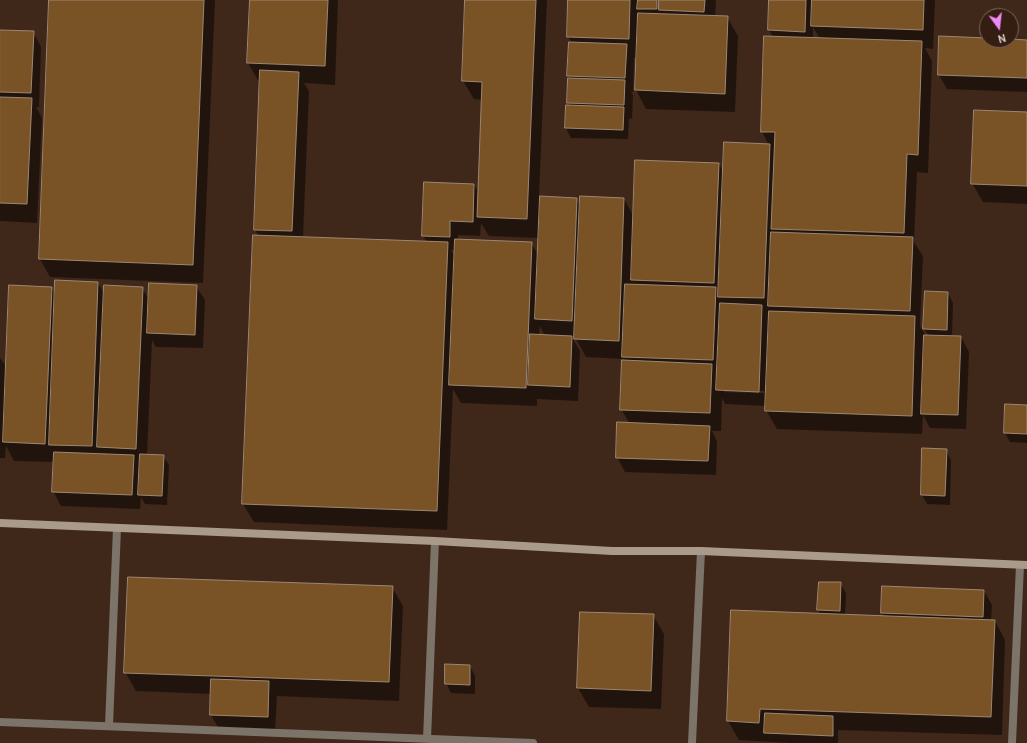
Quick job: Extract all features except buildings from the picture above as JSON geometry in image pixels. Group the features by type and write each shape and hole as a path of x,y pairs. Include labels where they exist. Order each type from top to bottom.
{"street":[{"path":"0,523 612,550 701,551 1023,565"}],"lane":[{"path":"109,726 117,528"},
{"path":"427,739 435,541"},
{"path":"692,743 701,551"},
{"path":"1012,743 1023,565"},
{"path":"0,722 533,743"}]}
